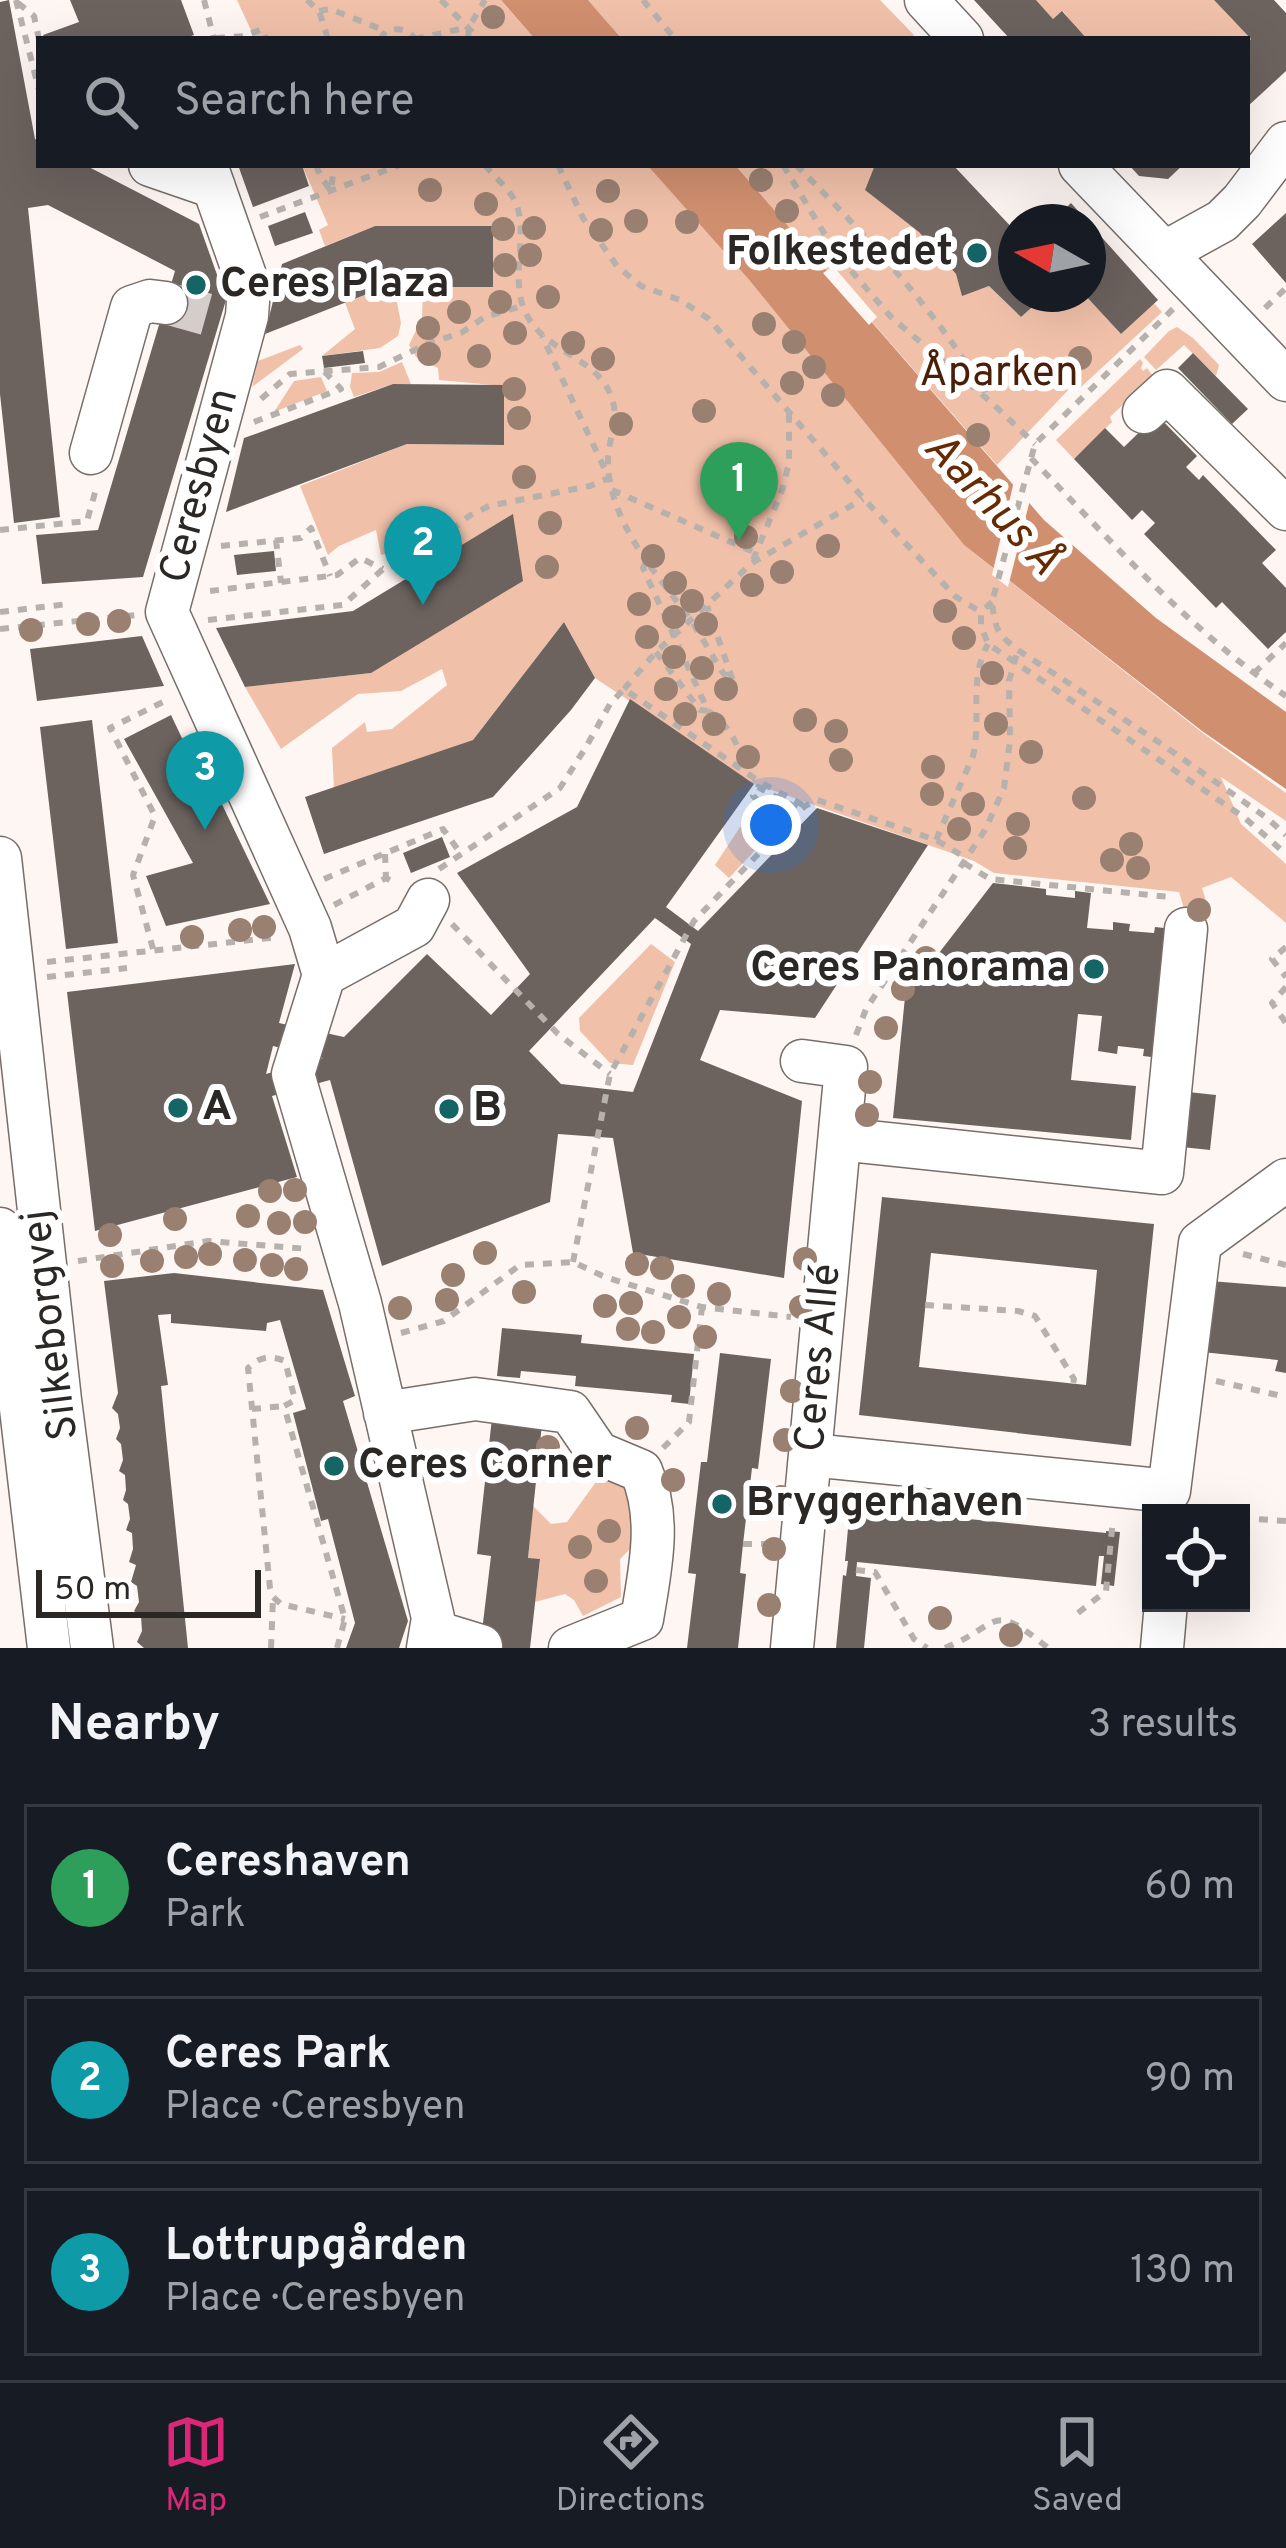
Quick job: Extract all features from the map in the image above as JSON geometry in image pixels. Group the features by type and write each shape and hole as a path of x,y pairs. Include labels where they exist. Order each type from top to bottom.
{"street":[{"path":"926,0 959,36"},
{"path":"1250,163 1286,141"},
{"path":"1164,253 1222,220 1286,141"},
{"name":"Ceresbyen","path":"166,168 210,176 249,287 232,322 235,407 175,581 200,685 305,918 324,975"},
{"path":"1083,168 1286,380"},
{"path":"1164,253 1202,199 1241,168"},
{"path":"92,453 132,308 150,301 166,303"},
{"path":"1144,412 1167,391 1286,509"},
{"name":"Silkeborgvej","path":"0,858 45,1266 26,1404 92,1648"},
{"path":"428,900 414,926 324,975 292,1074 347,1252 369,1342 433,1618 430,1639 481,1646"},
{"path":"840,1139 1162,1173 1186,928"},
{"name":"Ceres Allé","path":"792,1648 846,1067 802,1061"},
{"path":"811,1454 1169,1491 1200,1243 1286,1180"},
{"name":"Silkeborgvej","path":"0,1229 26,1404 49,1648"},
{"path":"385,1413 475,1400 570,1412 598,1453 641,1471 649,1490 653,1548 642,1619 570,1648"},
{"path":"1162,1648 1165,1612"}],"path":[{"path":"205,0 214,36"},
{"path":"307,0 319,10 327,36"},
{"path":"441,0 476,36"},
{"path":"468,36 485,0"},
{"path":"643,0 673,36"},
{"path":"16,1 34,16 39,36"},
{"path":"16,1 36,78"},
{"path":"319,10 330,9 383,35 399,29 413,36"},
{"path":"428,36 469,27"},
{"path":"317,168 332,191"},
{"path":"332,191 334,168"},
{"path":"270,213 392,168"},
{"path":"488,168 518,208 522,306 542,336 609,478 626,530 733,681 707,606"},
{"path":"559,168 584,218 617,266 641,286 680,300 709,320 863,499 956,597 981,612"},
{"path":"785,168 836,253 891,317 1035,444"},
{"path":"799,168 896,273 964,356 992,403"},
{"path":"1178,305 1035,444 992,602 999,634 1018,650 1160,743 1286,835"},
{"path":"235,407 290,374 379,367 461,333 485,317 522,306"},
{"path":"542,336 595,371 613,399 609,478"},
{"path":"235,407 265,420 341,389 324,370"},
{"path":"235,407 265,420"},
{"path":"752,563 783,488 789,462 789,412"},
{"path":"1031,458 1192,623 1286,696"},
{"path":"175,581 199,621 343,605 383,568 414,561 469,516 489,506 609,478"},
{"path":"612,490 756,553"},
{"path":"428,900 437,870 560,788 610,704 656,652 752,563 863,499"},
{"path":"0,530 55,525"},
{"path":"0,629 175,581 276,540 301,538 311,528 330,576"},
{"path":"276,540 281,583"},
{"path":"175,581 212,592 337,575 360,558 383,568"},
{"path":"646,561 643,568 708,711"},
{"path":"992,602 981,612 988,644 1245,818 1286,854"},
{"path":"0,611 68,604"},
{"path":"1253,674 1286,643"},
{"path":"936,840 973,756 975,681 988,644"},
{"path":"859,1025 964,865 1004,788 1010,741 1009,681 1018,650"},
{"path":"656,652 700,710 719,718 733,737 742,770"},
{"path":"153,949 133,875 155,816 110,728 200,685"},
{"path":"624,689 803,808"},
{"path":"785,826 753,796 758,787 803,808"},
{"path":"573,1262 610,1074 694,921 803,808 817,800 936,840 964,865 990,879 1177,897 1186,928"},
{"path":"305,918 385,854 443,829 461,854"},
{"path":"385,854 386,878"},
{"path":"12,967 153,949 305,918 386,878"},
{"path":"386,878 428,900 558,1034 610,1074"},
{"path":"1286,947 1272,958 1286,976"},
{"path":"74,974 127,968"},
{"path":"1286,987 1271,1003 1286,1022"},
{"path":"45,1266 208,1241 347,1252"},
{"path":"369,1342 444,1321 520,1265 573,1262 605,1277 702,1307 782,1316"},
{"path":"925,1305 1035,1316 1073,1384"},
{"path":"641,1471 688,1422 702,1307"},
{"path":"252,1409 284,1406 295,1400 285,1360 259,1358 248,1368 252,1409 270,1588 273,1597 272,1648"},
{"path":"1184,1373 1286,1397"},
{"path":"284,1406 345,1619 337,1648"},
{"path":"1078,1612 1106,1591 1115,1486"},
{"path":"1250,1518 1286,1521"},
{"path":"856,1570 875,1572 914,1639 927,1648"},
{"path":"273,1597 281,1604 345,1619"},
{"path":"945,1648 1004,1618 1048,1648"}],"green space":[{"path":"237,0 501,0 532,36 254,36"},
{"path":"588,0 880,0 914,35 913,36 619,36"},
{"path":"1036,0 1214,0 1248,36 1083,36 1063,11 1053,19"},
{"path":"303,168 650,168 750,281 964,545 1286,793 1286,821 1221,777 1241,824 1286,864 1286,923 1231,877 1202,888 1209,910 1186,915 1179,892 994,873 974,861 754,784 595,678 564,622 473,740 334,789 332,748 365,722 367,732 392,729 447,685 442,669 401,691 358,694 281,749 245,687 371,673 513,515 453,553 443,528 381,555 376,530 328,555 300,486 407,444 503,445 504,386 439,380 438,368 416,357 409,345 422,318 423,287 493,287 493,227 375,226 325,246 319,230 328,225"},
{"name":"Åparken","path":"738,168 877,168 919,232 956,274 962,295 989,286 998,295 998,312 1016,312 1021,317 1027,312 1101,312 1121,334 1154,303 1162,312 1079,389 1073,385 997,465"},
{"path":"394,287 401,323 398,336 380,348 322,356 355,329 345,303"},
{"path":"1177,327 1219,365 1216,376 1184,345 1156,370 1144,357"},
{"path":"300,345 303,349 252,387 258,361"},
{"path":"1140,359 1143,371 1147,368 1153,376 1074,459 1056,440"},
{"path":"402,362 411,384 393,384 354,397 352,373 379,372"},
{"path":"321,377 327,391 274,412 294,381"},
{"path":"752,809 776,828 729,878 715,865"},
{"path":"651,944 675,962 633,1065 610,1063 580,1031 579,1018"},
{"path":"617,1465 633,1505 631,1548 620,1559 621,1597 583,1616 565,1594 535,1602 540,1560 528,1558 533,1506 551,1524 567,1522 601,1475"}],"water":[{"path":"501,0 588,0 619,36 532,36"},
{"name":"Aarhus Å","path":"650,168 738,168 1044,520 1156,618 1286,712 1286,789 1202,731 964,545 750,281"}],"pier":[{"path":"833,266 877,317 869,325 823,273"},
{"path":"1015,477 1031,496 1008,587 992,575"}],"building":[{"name":"Ceres Plaza","path":"9,0 36,140 36,168 91,168 199,224 226,300 143,577 42,584 36,535 98,530 175,271 48,205 28,208 60,517 14,523 0,394 0,2"},
{"path":"70,0 181,0 194,35 43,35 79,22"},
{"path":"974,0 1036,0 1053,19 1062,11 1084,36 1007,36"},
{"path":"1214,0 1274,0 1286,13 1286,71 1250,104 1251,39"},
{"path":"239,168 303,168 309,186 253,207"},
{"name":"Folkestedet","path":"874,168 956,168 998,213 998,295 989,286 962,296 956,274 919,232 865,190"},
{"path":"1132,168 1180,168 1168,179 1139,176"},
{"path":"305,212 313,233 275,246 268,226"},
{"path":"1286,213 1286,283 1252,244"},
{"path":"375,226 493,226 493,287 385,287 265,334 282,264"},
{"path":"1106,242 1158,300 1121,334 1101,312 1106,312"},
{"path":"363,351 365,363 324,368 322,356"},
{"path":"1193,353 1248,409 1232,424 1178,368"},
{"path":"393,384 504,385 504,445 407,444 226,512 244,438"},
{"path":"1157,415 1197,456 1186,467 1199,480 1203,475 1276,550 1262,563 1286,588 1286,632 1268,649 1222,602 1216,608 1144,534 1155,523 1142,510 1132,520 1074,459 1105,428 1124,447"},
{"path":"513,514 523,581 371,673 245,687 216,628 353,611"},
{"path":"274,551 276,571 237,575 234,555"},
{"path":"564,622 595,678 493,797 324,854 305,797 473,740"},
{"path":"142,636 164,686 37,701 30,649"},
{"path":"630,699 754,784 666,907 698,931 817,808 928,845 815,1018 720,1010 700,1060 802,1101 784,1278 633,1253 613,1138 558,1134 550,1202 382,1266 330,1080 272,1096 297,1177 95,1231 67,992 295,964 279,1023 344,1037 427,954 491,1015 530,974 457,873 577,807","holes":["655,918 691,944 633,1092 561,1084 529,1051","273,1046 323,1058 266,1074"]},
{"path":"171,715 210,797 218,796 270,904 166,926 146,876 193,863 124,739"},
{"path":"92,720 118,943 66,949 40,727"},
{"path":"442,837 450,857 411,873 403,853"},
{"path":"993,883 1046,889 1046,895 1075,898 1075,891 1091,893 1087,928 1113,930 1113,922 1130,924 1129,931 1173,929 1160,1058 1143,1056 1144,1049 1118,1046 1117,1054 1098,1051 1102,1016 1078,1014 1071,1080 1136,1086 1131,1140 893,1118 905,997"},
{"path":"1188,1092 1216,1095 1210,1150 1182,1147"},
{"path":"882,1197 1154,1224 1131,1446 859,1415","holes":["931,1253 1097,1270 1086,1385 919,1367"]},
{"name":"Ceres Corner","path":"174,1273 323,1290 355,1396 343,1401 408,1621 399,1648 346,1648 355,1623 328,1519 321,1521 293,1413 306,1409 280,1320 267,1323 266,1331 171,1323 171,1314 158,1315 168,1385 161,1386 188,1648 144,1648 137,1642 141,1616 134,1611 139,1602 137,1586 131,1582 136,1565 129,1562 132,1533 126,1530 130,1519 123,1500 125,1475 119,1471 121,1444 116,1439 120,1428 112,1408 118,1393 104,1281"},
{"path":"1210,1281 1286,1287 1286,1373 1275,1371 1278,1360 1202,1352"},
{"name":"Bryggerhaven","path":"502,1328 582,1335 581,1343 694,1354 689,1404 671,1402 672,1395 575,1386 576,1376 521,1371 520,1378 497,1376"},
{"name":"Bryggerhaven","path":"720,1353 771,1359 758,1469 752,1468 743,1544 740,1573 746,1574 738,1648 687,1648 696,1574 688,1573"},
{"path":"492,1418 542,1424 528,1558 540,1559 530,1648 480,1648 491,1556 477,1554"},
{"path":"850,1507 1120,1532 1114,1586 1101,1584 1104,1556 1099,1556 1096,1586 857,1562 856,1576 871,1578 864,1648 836,1648"}],"tunnel":[{"path":"166,303 220,318"}],"place":[{"name":"Folkestedet","path":"977,253"},
{"name":"Ceres Plaza","path":"196,285"},
{"name":"Cereshaven","path":"739,541"},
{"name":"Ceres Park","path":"423,605"},
{"name":"Lottrupgården","path":"205,830"},
{"name":"Ceres Panorama","path":"1094,969"},
{"name":"A","path":"178,1108"},
{"name":"B","path":"449,1109"},
{"name":"Ceres Corner","path":"334,1466"},
{"name":"Bryggerhaven","path":"722,1504"}]}
